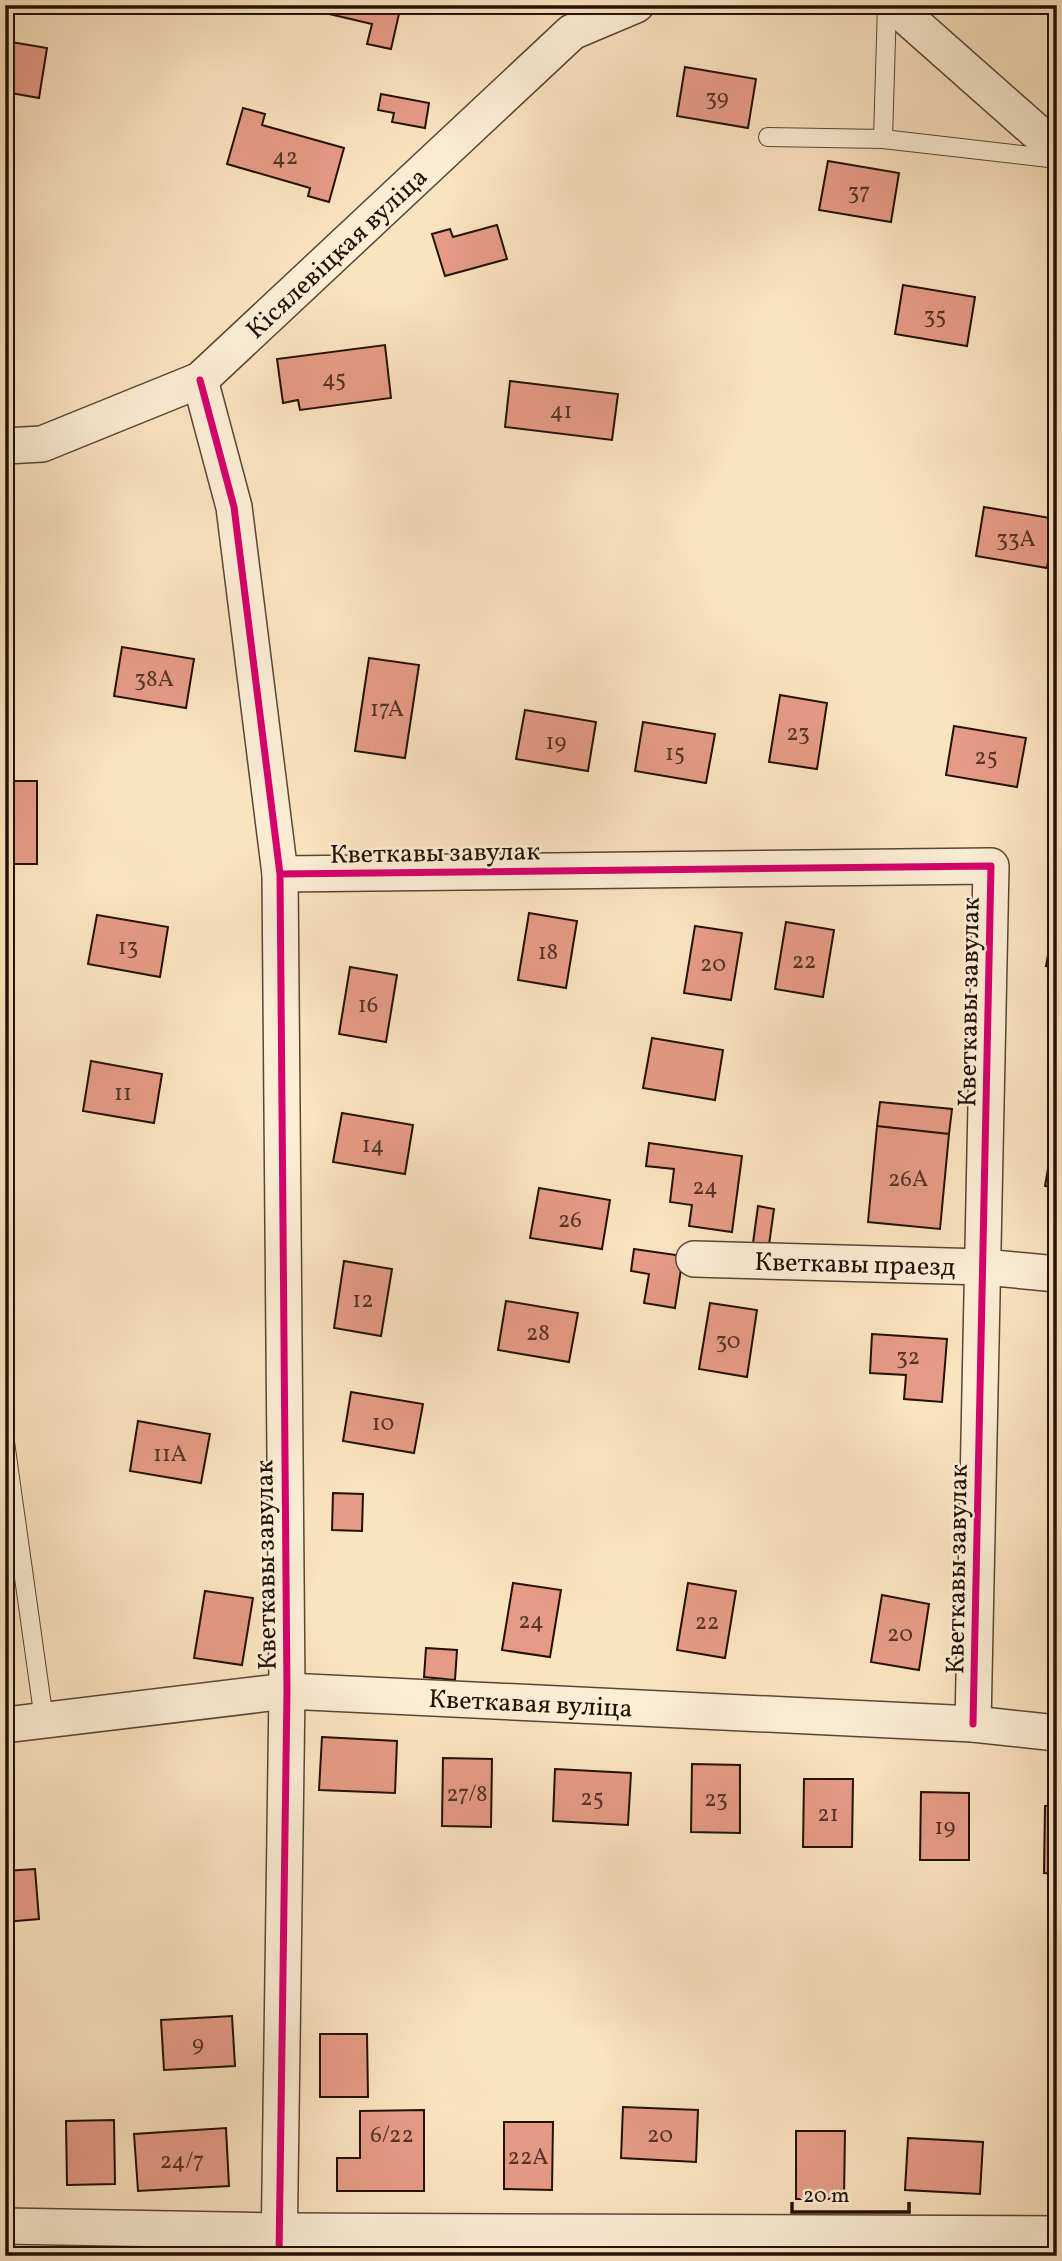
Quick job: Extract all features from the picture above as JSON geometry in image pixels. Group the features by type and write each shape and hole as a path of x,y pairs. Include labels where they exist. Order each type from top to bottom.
{"street":[{"name":"Кісялевіцкая вуліца","path":"5,446 42,444 200,380 572,32 636,5"},
{"path":"893,5 1057,150"},
{"name":"Кветкавы завулак","path":"200,380 233,507 280,874 288,1691 279,2243"},
{"name":"Кветкавы завулак","path":"280,874 991,866 973,1724"},
{"name":"Кветкавы праезд","path":"694,1259 984,1267 1057,1274"},
{"name":"Кветкавая вуліца","path":"5,1725 288,1691 973,1724 1057,1733"},
{"path":"5,2225 279,2243 1057,2234"}],"lane":[{"path":"883,139 887,5"},
{"path":"768,137 883,139 1057,159"},
{"path":"5,1442 44,1720"}],"building":[{"path":"313,5 401,5 391,49 367,44 372,24 312,10"},
{"path":"5,41 47,48 39,98 5,92"},
{"path":"685,67 756,79 748,128 677,116"},
{"path":"381,94 429,103 425,128 392,122 394,113 378,110"},
{"path":"243,108 265,114 262,125 344,148 329,202 308,196 310,188 227,164"},
{"path":"828,161 899,173 891,222 819,210"},
{"path":"497,225 507,259 445,276 432,234 450,229 453,237"},
{"path":"903,285 975,297 967,346 895,334"},
{"path":"385,345 391,398 300,410 298,400 283,403 277,359"},
{"path":"510,381 618,394 612,440 505,427"},
{"path":"984,507 1056,519 1047,568 976,556"},
{"path":"122,647 194,659 186,708 114,696"},
{"path":"369,658 419,665 405,758 355,751"},
{"path":"780,695 827,703 817,769 769,762"},
{"path":"525,710 596,722 588,771 516,759"},
{"path":"643,722 715,734 706,783 635,771"},
{"path":"954,726 1026,738 1017,787 946,775"},
{"path":"5,781 37,781 37,864 5,864"},
{"path":"529,913 577,921 566,988 518,980"},
{"path":"97,915 168,927 160,977 88,964"},
{"path":"1057,917 1057,967 1046,966"},
{"path":"786,922 834,930 823,997 775,989"},
{"path":"695,926 742,933 731,1000 684,993"},
{"path":"350,967 397,975 386,1042 339,1034"},
{"path":"652,1038 723,1050 715,1100 643,1088"},
{"path":"91,1061 162,1074 154,1123 83,1111"},
{"path":"880,1102 952,1109 949,1134 877,1126"},
{"path":"342,1113 413,1125 405,1174 333,1162"},
{"path":"877,1126 949,1134 940,1229 868,1222"},
{"path":"649,1143 742,1156 732,1232 689,1226 692,1205 670,1202 674,1169 646,1166"},
{"path":"1052,1146 1057,1147 1057,1188 1045,1186"},
{"path":"539,1188 610,1200 602,1249 530,1238"},
{"path":"758,1206 774,1209 769,1245 753,1243"},
{"path":"634,1249 683,1256 675,1308 644,1303 649,1274 631,1271"},
{"path":"344,1261 392,1269 381,1336 334,1328"},
{"path":"506,1301 578,1313 569,1362 498,1350"},
{"path":"710,1303 757,1310 747,1377 699,1369"},
{"path":"872,1334 947,1339 942,1402 904,1399 906,1375 870,1373"},
{"path":"351,1392 423,1404 414,1453 343,1441"},
{"path":"138,1421 210,1434 201,1483 130,1471"},
{"path":"333,1493 363,1494 362,1531 332,1530"},
{"path":"513,1583 561,1590 550,1657 502,1650"},
{"path":"688,1583 736,1591 725,1658 677,1650"},
{"path":"205,1591 253,1598 242,1665 194,1658"},
{"path":"882,1595 929,1604 919,1670 871,1662"},
{"path":"426,1648 457,1650 455,1680 424,1677"},
{"path":"322,1737 397,1741 395,1793 319,1790"},
{"path":"443,1758 492,1759 491,1827 442,1826"},
{"path":"692,1764 740,1765 740,1833 691,1832"},
{"path":"555,1769 631,1773 628,1825 553,1821"},
{"path":"804,1779 853,1779 852,1847 803,1847"},
{"path":"921,1792 969,1793 969,1860 920,1860"},
{"path":"1045,1806 1057,1806 1057,1874 1044,1873"},
{"path":"35,1869 39,1919 5,1922 5,1871"},
{"path":"232,2016 235,2066 164,2070 161,2020"},
{"path":"320,2034 367,2034 368,2097 320,2097"},
{"path":"623,2107 698,2110 696,2162 621,2158"},
{"path":"424,2110 424,2191 337,2191 337,2158 360,2158 360,2111"},
{"path":"114,2120 115,2184 67,2185 66,2121"},
{"path":"504,2122 553,2122 552,2190 504,2189"},
{"path":"226,2128 229,2186 138,2191 134,2134"},
{"path":"796,2131 845,2131 844,2199 796,2199"},
{"path":"908,2138 983,2142 980,2194 905,2190"}],"cycle path":[{"path":"200,380 234,507 280,874 287,1691 279,2256"},
{"path":"280,874 991,866 973,1724"}]}
